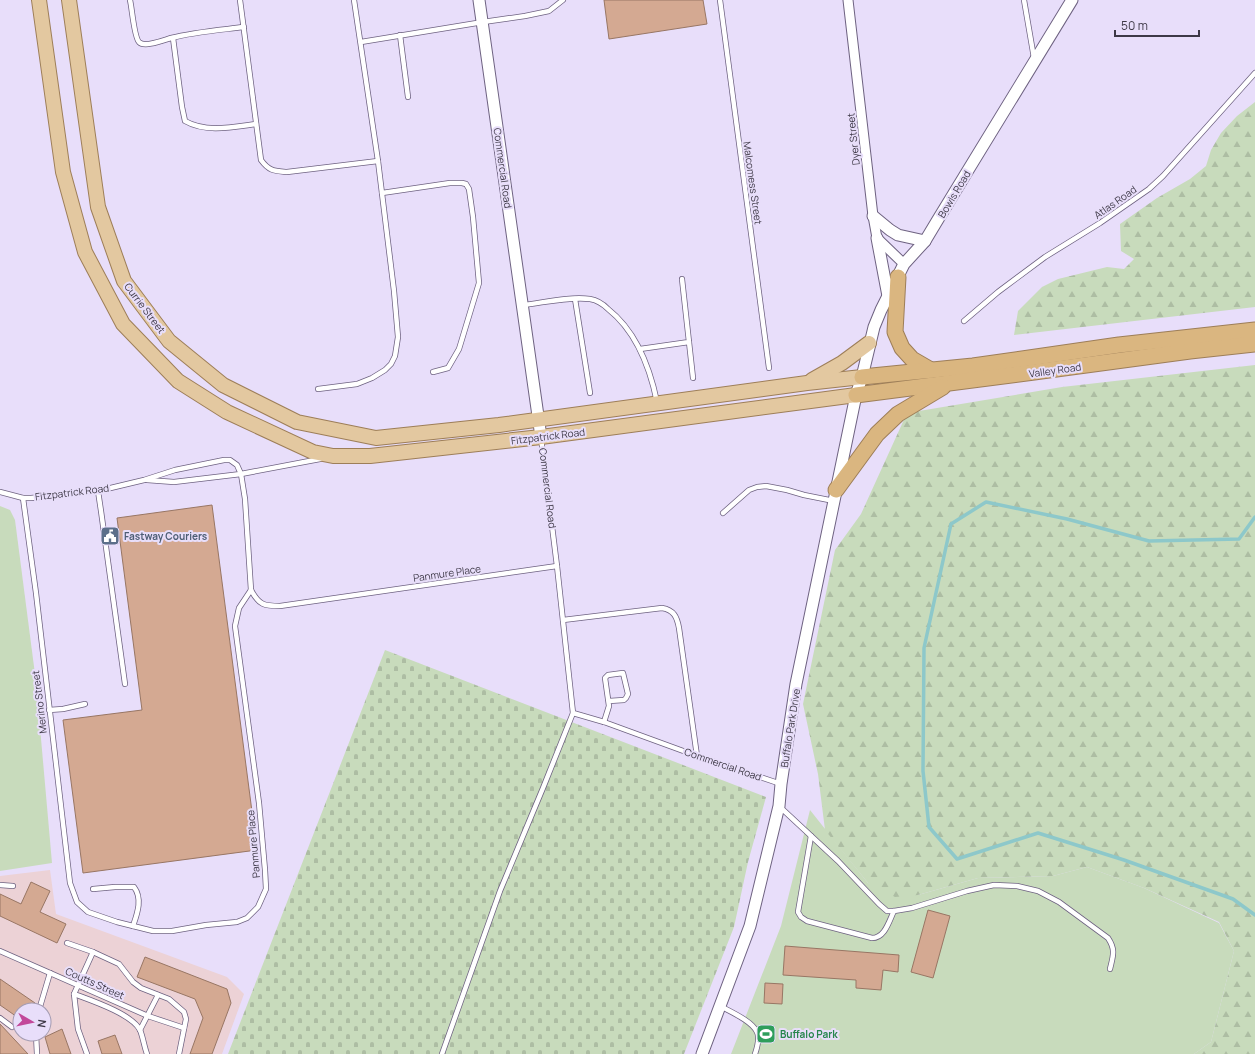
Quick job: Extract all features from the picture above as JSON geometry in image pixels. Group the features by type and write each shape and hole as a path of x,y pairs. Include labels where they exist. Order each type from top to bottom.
{"highway":[{"path":"901,270 895,332 902,348 912,359 931,370"},
{"name":"Valley Road","path":"862,377 973,366 1119,345 1255,330"},
{"name":"Valley Road","path":"856,395 1182,352 1255,344"},
{"path":"835,496 877,434 898,414 949,383"}],"main road":[{"path":"39,0 63,172 85,252 123,324 178,381 227,412 313,452 333,456"},
{"name":"Currie Street","path":"69,0 98,207 124,281 169,341 223,385 297,422 376,438"},
{"path":"807,383 842,363 869,343"},
{"name":"Fitzpatrick Road","path":"376,438 499,426 807,383 862,377"},
{"name":"Fitzpatrick Road","path":"333,456 370,456 541,437 856,395"}],"street":[{"name":"Commercial Road","path":"479,0 541,437"},
{"name":"Dyer Street","path":"848,0 873,216 877,238"},
{"name":"Bowls Road","path":"856,395 874,327 901,270 925,241 1072,0"},
{"path":"873,216 898,235 925,241"},
{"path":"877,238 901,270"},
{"path":"877,238 888,296"},
{"name":"Buffalo Park Drive","path":"702,1054 750,926 779,806 796,684 856,395"}],"lane":[{"path":"130,0 136,34 140,44 149,44 173,38 244,27"},
{"path":"240,0 261,160 266,167 274,171 287,172 378,162"},
{"path":"318,389 357,384 372,378 385,370 391,364 395,356 398,337 394,291 378,162 354,0"},
{"path":"360,42 525,16 549,11 563,0"},
{"name":"Malcomess Street","path":"720,0 769,368"},
{"path":"1024,0 1034,61"},
{"path":"400,35 408,97"},
{"path":"173,38 185,121 203,128 256,124"},
{"name":"Atlas Road","path":"964,321 998,292 1045,257 1100,223 1149,189 1163,176 1255,73"},
{"path":"382,193 462,183 466,184 469,189 474,218 479,283 459,349 448,368 433,372"},
{"path":"682,279 693,378"},
{"path":"523,305 575,299 591,299 602,304 617,316 632,335 640,349 654,384 658,404"},
{"path":"575,299 590,393"},
{"path":"640,349 689,342"},
{"name":"Commercial Road","path":"541,437 573,713 604,722 697,756 781,784"},
{"name":"Fitzpatrick Road","path":"144,480 174,482 241,474 333,456"},
{"name":"Fitzpatrick Road","path":"0,492 23,498 98,491 144,480 174,470 224,460 230,460 234,463 241,474"},
{"path":"241,474 245,499 251,590"},
{"path":"723,513 749,490 756,487 766,486 804,495 835,496"},
{"path":"98,491 125,684"},
{"name":"Merino Street","path":"23,498 36,593 70,883 77,902"},
{"name":"Panmure Place","path":"77,902 88,912 117,922 153,931 172,931 206,925 237,922 247,918 258,907 266,890 259,803 235,626 239,608 251,590 256,598 267,606 280,606 557,566"},
{"path":"563,620 662,608 668,609 676,616 697,756"},
{"path":"604,722 609,708 605,678 608,674 623,673 628,694 626,698 624,700 609,701"},
{"path":"49,710 63,709 85,704"},
{"path":"442,1054 500,891 544,788 573,713"},
{"path":"779,806 838,861 878,904 887,911 912,908 967,891 994,885 1017,886 1038,891 1059,902 1108,938 1113,945 1110,969"},
{"path":"811,836 798,912 801,917 807,921 877,938 882,935 894,911"},
{"path":"0,885 13,886"},
{"path":"93,889 134,887 137,891 139,900 133,926"},
{"path":"67,943 93,952 119,964 133,982 140,988 170,999 184,1012 186,1019 179,1054"},
{"name":"Coutts Street","path":"0,951 148,1016 184,1028"},
{"path":"87,1054 78,1029 74,994 93,952"},
{"path":"41,1002 50,973"},
{"path":"74,994 98,1003 132,1020 140,1030 147,1054"},
{"path":"140,1030 158,995"},
{"path":"720,1006 746,1020 757,1032 758,1039 755,1054"},
{"path":"0,1018 12,1027"},
{"path":"36,1042 37,1054"}],"shaded area":[{"path":"50,870 56,914 227,977 244,994 222,1054 0,1054 0,876"}],"green space":[{"path":"1255,102 1255,307 1014,335 1018,311 1042,287 1058,279 1107,267 1124,269 1134,259 1121,251 1120,224 1157,198 1190,179 1206,166 1211,150 1221,133 1237,116"},
{"path":"1255,365 1255,1054 1194,1054 1211,1042 1234,951 1219,922 1144,888 1087,867 1053,876 978,878 918,895 895,897 868,883 825,830 818,774 803,704 835,550 861,514 907,413 1062,387"},
{"path":"0,506 10,510 15,520 36,682 52,863 0,871"},
{"path":"385,650 766,797 748,862 734,927 684,1054 228,1054"},
{"path":"810,810 868,883 918,895 978,878 1053,876 1087,867 1144,888 1219,923 1234,951 1211,1042 1194,1054 731,1054 781,926"}],"building":[{"path":"604,0 703,0 707,24 609,39"},
{"path":"212,505 257,850 83,873 63,720 142,710 117,518"},
{"path":"31,882 50,891 40,912 66,924 57,943 0,916 0,894 21,904"},
{"path":"928,910 950,916 933,978 911,972"},
{"path":"785,946 899,955 898,972 883,970 881,990 856,988 856,980 783,975"},
{"path":"145,957 227,989 231,1003 212,1054 190,1054 203,1018 195,999 137,977"},
{"path":"0,979 34,1002 12,1002 12,1013 0,1005"},
{"path":"765,983 783,984 782,1004 764,1003"},
{"path":"0,1024 12,1037 12,1042 17,1042 28,1054 0,1054"},
{"path":"62,1029 71,1054 50,1054 46,1042 52,1042 52,1034"},
{"path":"115,1035 122,1054 102,1054 98,1041"}],"waterway":[{"path":"1255,517 1239,539 1149,541 1067,519 986,502 951,524 924,648 923,771 929,827 957,859 1038,833 1124,860 1233,899 1255,915"}],"place":[{"name":"Fastway Couriers","path":"110,536"},
{"name":"Buffalo Park","path":"766,1034"}]}
